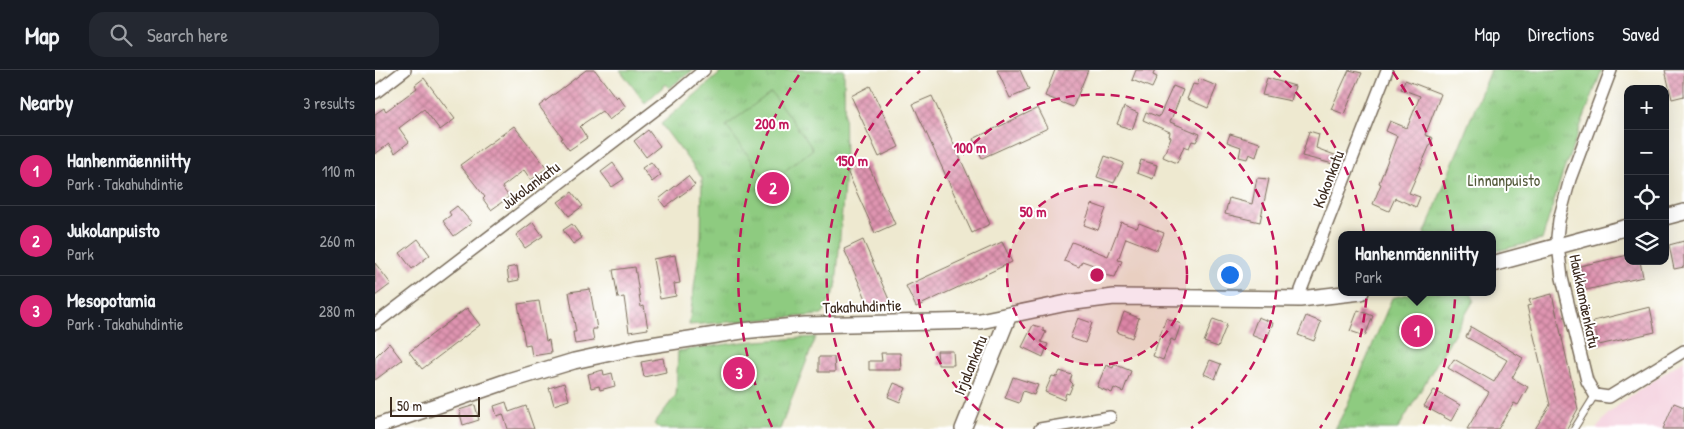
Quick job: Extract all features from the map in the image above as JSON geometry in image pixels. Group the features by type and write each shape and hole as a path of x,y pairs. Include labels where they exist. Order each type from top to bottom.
{"street":[{"path":"375,93 405,70"},
{"name":"Jukolankatu","path":"375,324 671,98 704,70"},
{"name":"Kokonkatu","path":"1300,300 1301,290 1387,70"},
{"name":"Haukkamäenkatu","path":"1595,394 1585,374 1561,278 1557,247 1559,220 1570,179 1611,70"},
{"path":"1669,216 1684,212"},
{"path":"1496,263 1624,228"},
{"name":"Takahuhdintie","path":"375,427 540,371 646,346 742,330 805,325 981,321 1067,303 1114,297 1300,300 1338,295"},
{"name":"Irjalankatu","path":"963,429 1009,315"},
{"path":"1595,394 1604,398 1614,395 1661,363 1684,351"},
{"path":"1040,429 1109,417"}],"lane":[{"path":"1574,429 1595,394"}],"shaded area":[{"path":"1684,360 1684,429 1596,429 1608,414 1626,399"}],"green space":[{"path":"620,70 693,70 669,88 666,84 645,103"},
{"path":"724,70 844,70 845,172 836,288 822,315 689,325 701,236 702,178 661,124"},
{"name":"Linnanpuisto","path":"1490,70 1602,70 1562,175 1542,240 1496,251 1496,231 1426,231"},
{"path":"771,92 813,149 769,183 726,126"},
{"path":"1400,296 1472,296 1474,300 1398,429 1335,429 1346,408 1392,298"},
{"path":"816,337 780,429 660,429 654,424 676,395 678,351 743,342"}],"building":[{"path":"586,70 595,70 616,98 618,96 626,107 609,120 602,111 584,123 580,127 587,138 569,150 561,139 563,138 539,106"},
{"path":"997,70 1020,70 1029,90 1010,98"},
{"path":"1055,70 1088,70 1073,107 1045,96"},
{"path":"1136,70 1155,70 1153,75 1157,77 1152,88 1132,80"},
{"path":"1349,70 1362,73 1344,114 1331,109"},
{"path":"1665,70 1684,70 1684,96 1672,99"},
{"path":"424,78 455,119 440,130 424,109 399,128 409,142 395,153 389,144 375,154 375,114 384,108 386,111 417,88 415,85"},
{"path":"1267,78 1295,86 1291,101 1262,95"},
{"path":"1199,79 1217,86 1208,108 1187,99 1193,84 1197,85"},
{"path":"1405,80 1441,94 1425,135 1433,138 1409,193 1420,197 1416,207 1395,198 1389,211 1373,204 1397,136 1386,131 1390,121 1407,128 1420,96 1401,89"},
{"path":"870,86 899,147 879,157 851,96"},
{"path":"1173,86 1183,90 1170,122 1200,134 1196,142 1192,141 1189,148 1184,146 1177,163 1163,157 1171,137 1169,136 1170,132 1143,120 1146,112 1159,117"},
{"path":"932,96 990,224 972,233 913,104"},
{"path":"1124,107 1138,113 1132,130 1117,124"},
{"path":"1038,108 1048,128 982,158 973,139"},
{"path":"514,126 547,168 531,180 524,170 502,187 509,197 491,210 483,199 485,197 460,165"},
{"path":"648,130 660,146 646,157 634,141"},
{"path":"1309,131 1319,134 1316,148 1340,157 1337,165 1302,156"},
{"path":"1230,134 1260,143 1256,157 1249,154 1247,159 1239,157 1241,147 1227,142"},
{"path":"1105,156 1124,163 1114,183 1097,177"},
{"path":"1141,160 1157,165 1153,179 1137,173"},
{"path":"651,162 661,175 652,182 642,168"},
{"path":"867,162 895,224 875,233 847,171"},
{"path":"613,163 624,179 612,187 601,172"},
{"path":"688,176 695,185 665,207 659,199"},
{"path":"1257,178 1269,179 1260,222 1225,214 1229,198 1252,204"},
{"path":"572,192 583,206 569,216 558,202"},
{"path":"1092,204 1106,209 1098,230 1084,225"},
{"path":"457,206 472,223 454,236 443,221 451,215 449,212"},
{"path":"533,222 543,236 525,248 516,235"},
{"path":"1121,222 1137,228 1139,223 1164,233 1157,250 1126,238 1118,260 1122,261 1115,277 1096,274 1099,267 1082,261 1079,267 1064,261 1072,242 1108,256"},
{"path":"572,224 582,238 573,244 563,230"},
{"path":"418,239 430,255 412,269 400,253"},
{"path":"863,240 890,302 871,310 844,249"},
{"path":"1684,241 1684,267 1674,269 1669,245"},
{"path":"1002,242 1012,262 916,307 906,286"},
{"path":"675,255 680,283 674,284 676,296 660,299 653,259"},
{"path":"1624,256 1624,265 1641,265 1643,277 1586,290 1580,266"},
{"path":"375,263 391,284 375,296"},
{"path":"517,266 519,280 509,282 507,268"},
{"path":"635,267 641,307 644,306 648,329 629,332 624,297 618,298 613,270"},
{"path":"590,289 597,329 592,329 594,341 575,344 573,332 576,332 569,292"},
{"path":"1552,294 1578,409 1567,429 1535,429 1550,405 1527,306 1531,305 1529,300"},
{"path":"539,301 546,341 549,340 551,353 532,356 530,344 525,345 518,304"},
{"path":"1650,307 1655,332 1599,345 1593,321"},
{"path":"467,308 480,325 422,369 409,352"},
{"path":"1358,310 1373,316 1365,336 1350,331"},
{"path":"1124,312 1139,318 1132,338 1117,332"},
{"path":"1306,316 1321,322 1314,341 1298,335"},
{"path":"1258,317 1273,323 1266,341 1251,335"},
{"path":"1078,318 1092,323 1085,343 1070,338"},
{"path":"1166,318 1181,324 1175,341 1171,339 1163,360 1153,356"},
{"path":"1213,319 1227,324 1218,347 1204,342"},
{"path":"1033,325 1043,328 1043,331 1046,332 1041,342 1048,344 1043,357 1022,347"},
{"path":"1471,327 1523,358 1512,378 1528,387 1518,405 1514,403 1498,429 1467,429 1489,392 1448,368 1454,359 1494,382 1507,360 1466,337"},
{"path":"389,343 402,360 375,380 375,357"},
{"path":"937,351 953,351 954,365 938,365"},
{"path":"881,353 900,353 901,370 869,370 869,361 882,361"},
{"path":"819,357 834,357 835,372 819,372"},
{"path":"663,358 666,372 644,377 641,362"},
{"path":"1210,360 1221,364 1215,379 1204,374"},
{"path":"1114,364 1131,371 1123,392 1114,388 1112,393 1097,387 1106,365 1113,368"},
{"path":"603,370 604,375 612,373 615,386 600,390 599,386 591,388 588,374"},
{"path":"1060,371 1072,375 1070,381 1073,384 1069,394 1066,393 1064,400 1045,392 1052,376 1057,377"},
{"path":"1013,377 1038,385 1034,395 1023,391 1019,403 1005,398"},
{"path":"564,383 569,400 554,405 549,388"},
{"path":"894,383 906,388 900,402 888,397"},
{"path":"1434,390 1460,405 1451,421 1424,406"},
{"path":"506,402 509,412 526,406 534,429 508,429 503,414 497,416 494,406"},
{"path":"1674,403 1684,407 1684,429 1663,429"},
{"path":"475,405 479,420 463,425 459,410"}],"place":[{"name":"Jukolanpuisto","path":"773,188"},
{"name":"Hanhenmäenniitty","path":"1417,331"},
{"name":"Mesopotamia","path":"739,373"}]}
